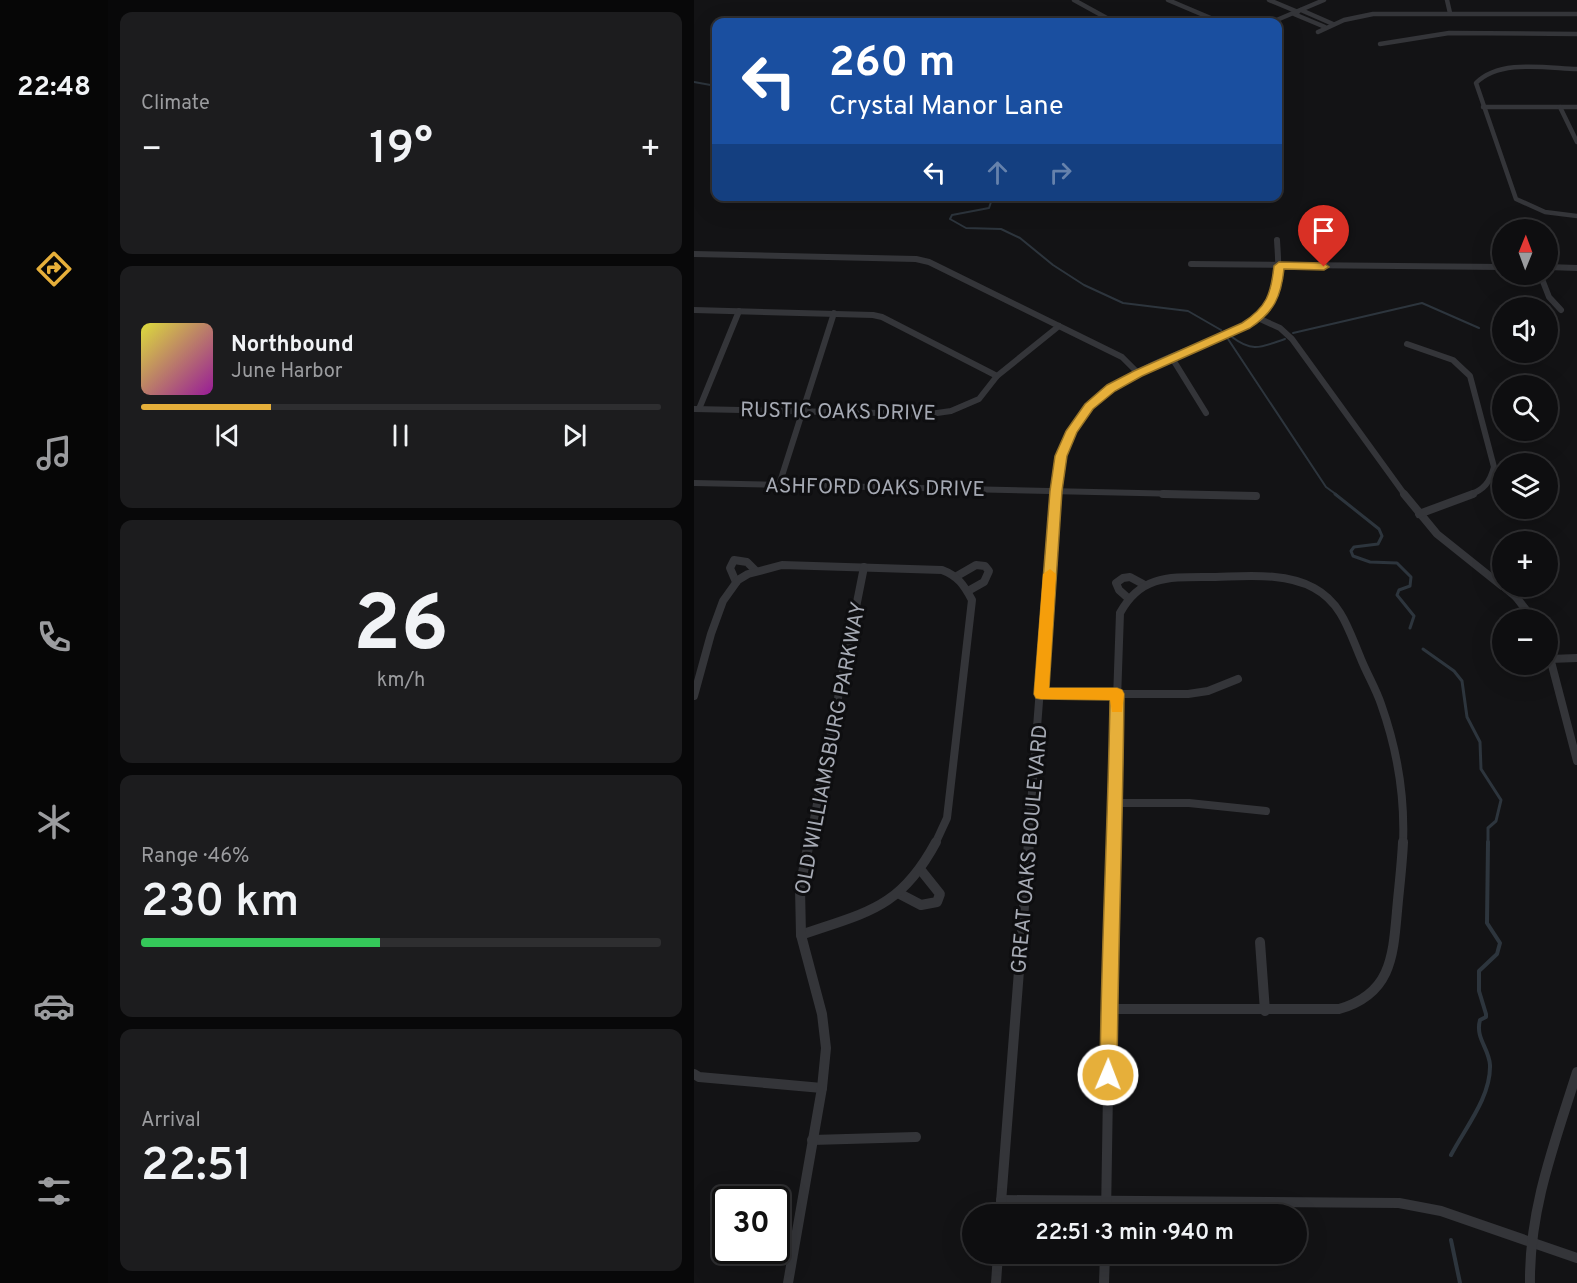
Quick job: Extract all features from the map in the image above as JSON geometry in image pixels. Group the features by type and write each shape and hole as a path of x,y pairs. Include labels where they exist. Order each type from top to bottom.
{"street":[{"path":"1074,0 1107,18"},
{"path":"1168,0 1211,18"},
{"path":"1269,0 1333,24"},
{"path":"1282,18 1324,0"},
{"path":"1447,0 1450,13"},
{"path":"1298,12 1325,27"},
{"path":"1318,32 1325,27 1357,16 1373,14 1576,14"},
{"path":"1380,44 1449,33 1576,34"},
{"path":"1576,69 1502,69 1487,72 1476,82 1516,199 1543,212 1576,216"},
{"path":"1483,107 1576,107"},
{"path":"1560,107 1576,142"},
{"name":"GREAT OAKS BOULEVARD","path":"1001,1204 1056,491 1061,456 1071,431 1089,407 1104,394 1138,373 1246,326 1258,318 1277,291 1279,266 1277,240"},
{"path":"694,254 916,259 929,262 1122,357 1138,373"},
{"path":"1191,264 1492,267"},
{"path":"1558,267 1576,268"},
{"path":"1544,285 1549,297 1561,310"},
{"path":"694,310 863,314 882,317 997,376"},
{"path":"697,409 739,311"},
{"path":"779,485 834,313"},
{"path":"1258,318 1280,328 1292,339 1419,514 1437,534 1492,574"},
{"name":"RUSTIC OAKS DRIVE","path":"697,409 930,414 951,411 979,399 997,376 1059,326"},
{"path":"1407,344 1453,360 1470,376 1494,466 1490,482 1478,492 1419,514"},
{"path":"1172,358 1207,413"},
{"name":"ASHFORD OAKS DRIVE","path":"694,483 1256,496"},
{"path":"736,582 729,571 733,560 747,562 756,571"},
{"path":"694,696 721,603 736,582 756,571 782,565 942,570 957,576 968,591 972,600 947,818 938,841 927,860 898,893 872,911 801,935"},
{"path":"957,576 976,566 985,567 989,571 984,582 968,591"},
{"name":"OLD WILLIAMSBURG PARKWAY","path":"788,1283 822,1088 826,1047 822,1014 801,935 800,888 864,567"},
{"path":"1128,598 1119,590 1116,583 1119,579 1125,576 1135,577 1143,584"},
{"path":"1106,1204 1111,880 1116,802 1120,613 1128,598 1143,584 1156,579 1180,576 1274,578 1296,581 1325,594 1343,617 1386,719 1397,761 1403,847 1393,947 1385,975 1370,994 1353,1005 1324,1010 1109,1010"},
{"path":"1516,597 1525,609"},
{"path":"1558,655 1576,658"},
{"path":"1554,675 1576,761"},
{"path":"1041,694 1200,693 1238,680"},
{"path":"1116,802 1189,803 1266,811"},
{"path":"898,893 920,907 928,908 937,903 940,894 920,868"},
{"path":"1260,942 1265,1011"},
{"path":"1530,1283 1531,1242 1547,1167 1576,1072"},
{"path":"694,1074 699,1077 748,1083 822,1088"},
{"path":"812,1140 916,1137"},
{"path":"1001,1200 1399,1203 1441,1211 1576,1258"},
{"path":"996,1283 997,1264"},
{"path":"1104,1283 1105,1264"}],"waterway":[{"path":"694,82 712,85"},
{"path":"990,201 989,208 952,215 950,219 966,228 1001,229 1020,238 1053,265 1084,285 1123,303 1188,311 1221,330"},
{"path":"1293,333 1422,303 1479,328"},
{"path":"1232,337 1252,347 1285,339"},
{"path":"1228,339 1326,487 1337,495"},
{"path":"1335,494 1379,529 1382,536 1378,544 1354,547 1351,551 1353,556 1370,562 1397,563 1411,577 1410,586 1399,590 1397,595 1414,616 1410,628"},
{"path":"1423,649 1454,671 1462,681 1467,717 1480,742 1481,769 1501,800 1496,821 1488,828 1488,842"},
{"path":"1451,1155 1482,1100 1489,1077 1489,1059 1479,1032 1480,1020 1486,1017 1479,991 1479,971 1497,954 1500,943 1487,923 1488,842"},
{"path":"1451,1240 1460,1283"}],"slow traffic":[{"path":"1050,574 1041,694 1117,694 1117,708"}],"route":[{"path":"1108,1075 1109,939 1116,802 1117,694 1041,694 1056,491 1061,456 1071,431 1089,407 1111,388 1138,373 1246,326 1261,315 1277,291 1279,266 1324,267"}]}
